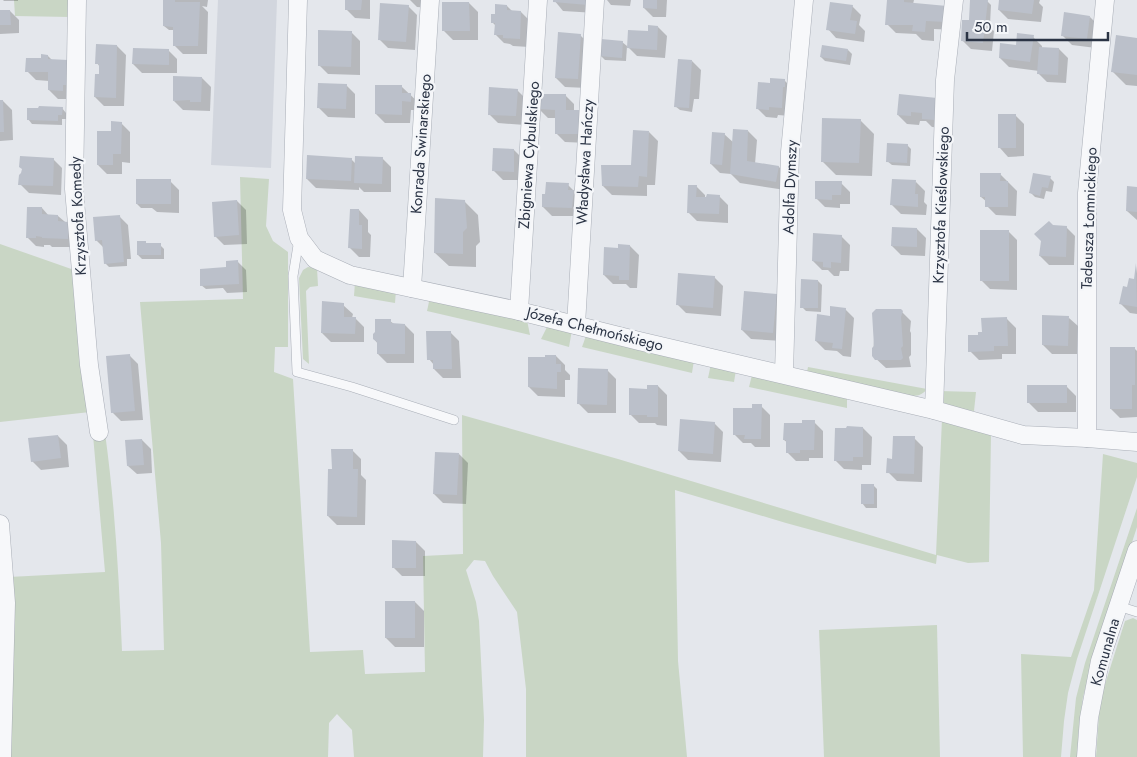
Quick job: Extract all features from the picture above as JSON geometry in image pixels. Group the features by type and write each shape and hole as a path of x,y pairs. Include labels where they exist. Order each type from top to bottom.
{"street":[{"name":"Krzysztofa Komedy","path":"77,0 74,189 89,364 99,432"},
{"name":"Józefa Chełmońskiego","path":"298,0 292,210 299,238 315,259 350,276 519,311 934,410 1023,435 1137,442"},
{"name":"Konrada Swinarskiego","path":"412,288 430,0"},
{"name":"Zbigniewa Cybulskiego","path":"519,311 538,0"},
{"name":"Władysława Hańczy","path":"576,325 595,0"},
{"name":"Adolfa Dymszy","path":"784,374 790,152 804,0"},
{"name":"Krzysztofa Kieślowskiego","path":"934,410 945,80 954,0"},
{"name":"Tadeusza Łomnickiego","path":"1087,438 1087,193 1105,0"},
{"path":"0,524 6,603 2,757"},
{"name":"Komunalna","path":"1086,757 1088,718 1100,661 1137,550"}],"lane":[{"path":"299,238 293,276 297,372 352,387 454,420"},
{"path":"1118,606 1137,612"}],"shaded area":[{"path":"218,0 277,0 271,168 211,165"}],"green space":[{"path":"14,0 71,0 70,17 15,16"},
{"path":"240,177 269,179 266,226 273,241 288,252 288,347 275,347 274,372 293,379 310,652 363,650 365,674 425,672 423,556 463,554 462,415 618,459 936,555 942,419 991,434 989,562 968,563 937,555 936,564 675,490 678,661 687,757 526,757 526,689 517,612 485,561 474,560 466,570 476,602 479,621 484,720 483,757 354,757 352,730 337,714 329,723 328,757 5,757 9,577 105,572 93,435 105,433 116,542 122,651 164,650 161,543 140,302 243,299"},
{"path":"0,244 77,271 90,412 0,422"},
{"path":"308,267 317,268 318,286 310,287 306,291 309,364 303,359 299,278 303,270"},
{"path":"355,282 396,290 395,303 354,296"},
{"path":"430,297 527,320 530,335 427,311"},
{"path":"548,325 572,330 569,347 541,339"},
{"path":"587,333 694,360 692,373 582,347"},
{"path":"711,364 736,370 734,382 708,378"},
{"path":"808,367 927,389 920,395 905,396 807,372"},
{"path":"752,375 847,396 847,408 749,387"},
{"path":"939,391 976,392 974,411 943,408"},
{"path":"1103,454 1137,463 1137,477 1077,659 1068,693 1061,757 1023,757 1021,654 1071,657 1094,590"},
{"path":"1137,508 1137,527 1083,697 1077,757 1070,757 1076,698 1085,663"},
{"path":"1133,618 1137,620 1137,757 1096,757 1100,700 1125,621"},
{"path":"937,625 940,757 824,757 819,630"}],"building":[{"path":"163,0 200,2 198,46 173,46 173,27 163,26"},
{"path":"345,0 362,0 361,10 345,10"},
{"path":"553,0 588,0 588,5 553,2"},
{"path":"643,0 657,0 657,9 643,8"},
{"path":"887,0 904,0 904,2 947,6 946,22 926,21 925,32 912,31 913,25 885,25"},
{"path":"970,0 988,0 983,43 961,41 962,20 969,20"},
{"path":"999,0 1034,0 1032,14 998,10"},
{"path":"442,2 469,2 470,31 442,31"},
{"path":"830,2 853,5 850,20 857,21 855,34 826,30"},
{"path":"380,3 409,5 406,42 378,40"},
{"path":"495,4 507,5 507,10 521,11 520,39 503,38 503,35 494,35 495,23 491,23 491,14 495,14"},
{"path":"0,10 10,10 11,25 0,25"},
{"path":"1064,12 1090,16 1087,39 1061,36"},
{"path":"648,25 658,26 657,50 627,48 628,30 648,31"},
{"path":"318,30 352,31 351,67 318,66"},
{"path":"558,32 581,34 578,79 555,78"},
{"path":"1017,33 1034,35 1030,62 999,58 1000,43 1016,45"},
{"path":"1116,35 1137,38 1137,75 1111,72"},
{"path":"601,39 623,41 622,58 599,56"},
{"path":"96,44 117,45 116,98 94,97 95,74 99,74 99,64 95,64"},
{"path":"822,45 848,49 846,61 820,57"},
{"path":"1039,47 1059,48 1058,75 1037,74"},
{"path":"133,48 169,49 169,65 132,64"},
{"path":"41,54 48,55 48,59 68,60 67,85 63,85 63,91 48,90 48,72 25,72 26,58 41,58"},
{"path":"678,59 692,60 689,108 674,107"},
{"path":"173,76 202,77 201,102 190,102 190,100 173,101"},
{"path":"770,78 785,79 782,108 756,109 758,82 770,83"},
{"path":"318,83 347,84 346,109 317,108"},
{"path":"375,85 402,85 402,93 411,93 411,102 402,101 402,115 375,114"},
{"path":"489,87 518,89 516,116 488,115"},
{"path":"538,94 566,94 566,110 580,110 580,134 555,134 555,110 538,109"},
{"path":"899,94 937,98 935,120 922,119 922,113 911,112 911,116 897,115"},
{"path":"0,100 3,100 4,132 0,132"},
{"path":"39,106 63,107 62,115 58,115 58,121 27,120 27,108 38,108"},
{"path":"998,114 1016,114 1016,148 998,148"},
{"path":"822,118 861,119 859,163 821,162"},
{"path":"111,121 122,122 121,154 113,154 113,165 97,165 97,131 111,131"},
{"path":"733,129 748,130 747,161 779,166 776,182 730,174"},
{"path":"633,130 649,131 647,177 639,176 638,187 602,186 601,165 631,165"},
{"path":"712,132 725,133 722,165 710,164"},
{"path":"887,143 908,144 907,163 886,162"},
{"path":"493,148 514,149 514,172 492,171"},
{"path":"307,155 352,158 351,181 306,179"},
{"path":"20,156 54,158 53,186 18,185 22,169 19,167"},
{"path":"355,156 383,157 382,184 354,183"},
{"path":"980,173 1001,173 1000,181 1008,181 1008,207 985,207 985,197 980,197"},
{"path":"1033,173 1051,176 1048,188 1042,187 1040,196 1029,193"},
{"path":"136,179 171,179 171,204 136,204"},
{"path":"892,179 916,180 915,194 918,194 918,207 890,205"},
{"path":"815,181 842,181 841,195 832,195 832,200 815,199"},
{"path":"546,182 569,183 568,190 574,190 572,208 542,207 542,194 545,194"},
{"path":"688,185 697,185 696,197 706,197 707,194 720,195 719,214 687,213"},
{"path":"1127,186 1137,187 1137,212 1126,211"},
{"path":"435,198 465,200 467,228 463,232 463,254 434,253"},
{"path":"237,200 239,235 214,237 212,202"},
{"path":"27,207 42,207 42,214 58,215 58,221 68,222 68,239 36,236 36,238 26,238"},
{"path":"350,209 359,209 359,225 362,225 362,249 348,248"},
{"path":"120,215 124,262 104,264 102,240 95,241 93,217"},
{"path":"1049,221 1053,225 1067,226 1066,257 1039,256 1041,241 1034,234"},
{"path":"892,227 917,228 917,247 891,246"},
{"path":"980,230 1009,230 1009,281 980,281"},
{"path":"813,233 842,235 841,263 831,262 831,268 823,267 823,262 812,261"},
{"path":"137,241 161,243 161,255 137,255"},
{"path":"618,244 630,245 629,280 619,280 619,276 603,275 604,247 618,248"},
{"path":"238,260 239,284 200,286 200,269 226,267 226,261"},
{"path":"1136,263 1137,307 1119,304 1123,286 1127,287 1129,278 1134,279"},
{"path":"678,273 715,276 713,308 676,305"},
{"path":"801,279 818,280 818,308 800,308"},
{"path":"744,291 777,294 773,333 741,330"},
{"path":"322,301 344,303 344,317 356,317 355,334 321,333"},
{"path":"830,306 846,308 842,349 832,348 833,343 815,341 817,314 830,316"},
{"path":"876,309 901,309 903,311 901,317 903,346 901,348 903,358 901,360 875,360 872,356 872,348 874,346 872,313"},
{"path":"1042,315 1069,316 1068,346 1042,345"},
{"path":"1007,317 1008,346 994,346 994,351 968,352 968,335 978,335 978,332 982,332 981,318"},
{"path":"375,319 391,319 391,323 405,324 405,354 377,354 377,342 373,339"},
{"path":"426,331 451,331 452,369 433,369 433,360 427,360"},
{"path":"1110,347 1135,347 1135,385 1132,385 1132,409 1110,409"},
{"path":"130,354 135,411 111,413 106,356"},
{"path":"545,355 556,355 556,364 561,364 561,372 557,372 557,389 528,387 528,357 545,357"},
{"path":"578,368 608,369 607,405 577,404"},
{"path":"647,385 658,385 658,417 629,415 629,388 647,389"},
{"path":"1027,385 1067,385 1067,403 1027,403"},
{"path":"752,404 762,404 761,439 744,439 745,435 733,435 733,408 752,408"},
{"path":"680,419 715,422 713,454 678,451"},
{"path":"802,420 815,420 814,450 786,453 786,440 783,440 784,423 802,423"},
{"path":"847,426 863,427 863,457 853,457 853,461 834,461 835,428 846,428"},
{"path":"58,435 61,458 31,462 28,438"},
{"path":"893,436 915,436 914,474 886,473 887,458 892,459"},
{"path":"142,439 144,465 127,466 125,440"},
{"path":"331,449 353,449 353,469 358,469 357,517 327,516 328,469 332,469"},
{"path":"435,452 459,453 457,495 433,494"},
{"path":"861,484 874,484 874,504 861,504"},
{"path":"392,540 416,541 416,568 392,568"},
{"path":"385,601 415,601 415,638 385,638"}]}
